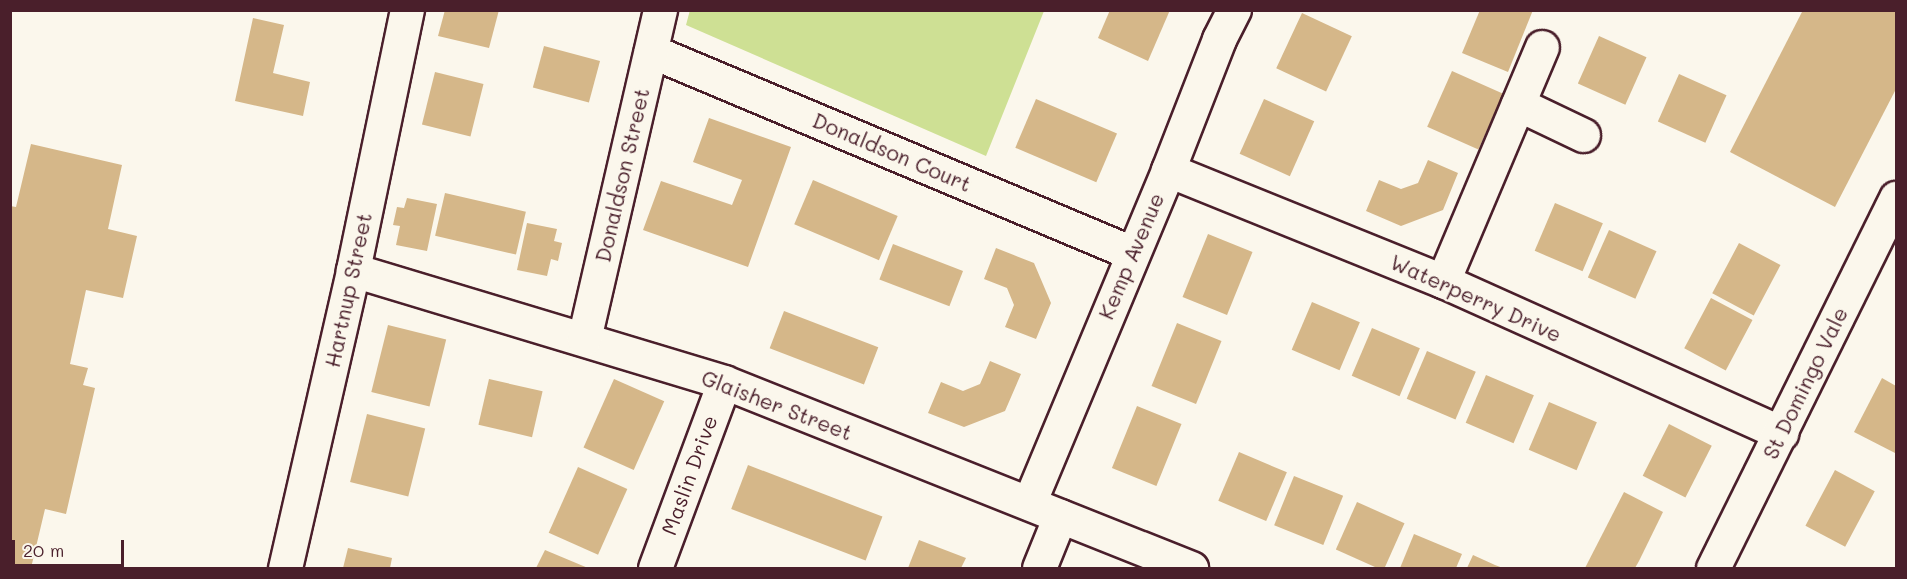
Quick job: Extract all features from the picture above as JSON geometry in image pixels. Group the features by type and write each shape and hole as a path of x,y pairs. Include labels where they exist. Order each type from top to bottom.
{"street":[{"name":"Hartnup Street","path":"285,568 353,270 407,10"},
{"name":"Donaldson Street","path":"584,339 660,10"},
{"name":"Kemp Avenue","path":"1029,503 1168,170 1219,39 1234,10"},
{"path":"1443,281 1542,47"},
{"name":"Donaldson Court","path":"651,51 1132,253"},
{"path":"1518,104 1583,135"},
{"name":"Waterperry Drive","path":"1168,170 1443,281 1781,433"},
{"name":"St Domingo Vale","path":"1713,568 1896,198"},
{"name":"Glaisher Street","path":"353,270 724,382 1191,568"},
{"name":"Maslin Drive","path":"654,568 724,382"},
{"path":"1040,568 1060,516"}],"green space":[{"path":"690,10 1044,11 986,156 686,25"}],"building":[{"path":"445,10 499,10 489,48 438,36"},
{"path":"1110,10 1170,10 1148,61 1098,38"},
{"path":"1480,10 1533,10 1508,72 1462,53"},
{"path":"1803,10 1896,10 1896,89 1835,207 1730,152"},
{"path":"1302,13 1352,36 1326,92 1276,68"},
{"path":"253,18 284,25 273,73 310,82 303,116 235,101"},
{"path":"1599,36 1647,57 1625,105 1578,84"},
{"path":"544,46 600,61 589,103 533,88"},
{"path":"1452,71 1503,94 1478,150 1427,127"},
{"path":"435,72 484,84 470,136 422,124"},
{"path":"1679,74 1727,95 1705,143 1658,122"},
{"path":"1036,99 1117,133 1096,182 1015,148"},
{"path":"1264,99 1314,121 1290,176 1240,154"},
{"path":"709,118 791,147 748,267 643,230 661,181 732,205 742,180 693,162"},
{"path":"31,144 122,165 108,229 137,236 123,298 86,290 70,364 88,368 83,385 95,388 66,514 45,509 31,568 10,568 10,206 16,207"},
{"path":"1428,160 1458,173 1443,210 1401,226 1366,211 1379,180 1401,189 1418,183"},
{"path":"813,180 898,216 879,260 794,224"},
{"path":"445,193 526,212 516,255 435,236"},
{"path":"407,198 437,204 427,251 396,245 400,226 393,225 397,207 404,208"},
{"path":"1555,203 1603,223 1583,271 1535,251"},
{"path":"527,223 557,229 554,241 562,243 558,261 551,259 547,276 517,270"},
{"path":"1609,230 1657,251 1635,299 1588,278"},
{"path":"1208,234 1253,252 1227,315 1183,297"},
{"path":"1739,243 1780,265 1754,315 1712,293"},
{"path":"893,244 963,271 949,306 879,279"},
{"path":"996,248 1034,263 1051,303 1036,339 1005,327 1014,305 1007,288 984,279"},
{"path":"1711,298 1752,320 1726,370 1684,348"},
{"path":"1312,302 1360,322 1340,370 1292,350"},
{"path":"784,311 878,347 864,385 770,348"},
{"path":"1177,323 1222,341 1196,404 1152,386"},
{"path":"388,325 446,340 430,406 371,392"},
{"path":"1372,328 1420,348 1400,396 1352,376"},
{"path":"1427,351 1476,372 1455,420 1407,399"},
{"path":"990,361 1021,374 1005,411 964,427 928,413 941,382 963,391 980,384"},
{"path":"1486,375 1534,395 1514,443 1466,423"},
{"path":"1882,378 1896,386 1895,453 1854,432"},
{"path":"489,379 543,391 532,437 478,425"},
{"path":"614,379 664,401 634,470 583,448"},
{"path":"1549,402 1597,422 1577,470 1529,450"},
{"path":"1137,406 1182,424 1156,486 1112,468"},
{"path":"367,414 425,429 408,496 350,482"},
{"path":"1669,424 1712,446 1685,497 1643,476"},
{"path":"1239,452 1287,472 1266,521 1218,501"},
{"path":"748,465 882,517 866,560 731,509"},
{"path":"578,467 627,489 598,555 549,533"},
{"path":"1835,470 1875,491 1845,547 1805,526"},
{"path":"1294,476 1343,496 1323,545 1274,525"},
{"path":"1624,492 1663,512 1639,561 1635,568 1585,568"},
{"path":"1357,502 1405,523 1385,568 1377,568 1336,550"},
{"path":"1414,534 1462,554 1456,568 1400,568"},
{"path":"919,540 966,558 961,568 908,568"},
{"path":"348,548 392,558 390,568 343,568"},
{"path":"545,550 588,568 536,568"},
{"path":"1473,555 1495,565 1503,568 1467,568"}]}
